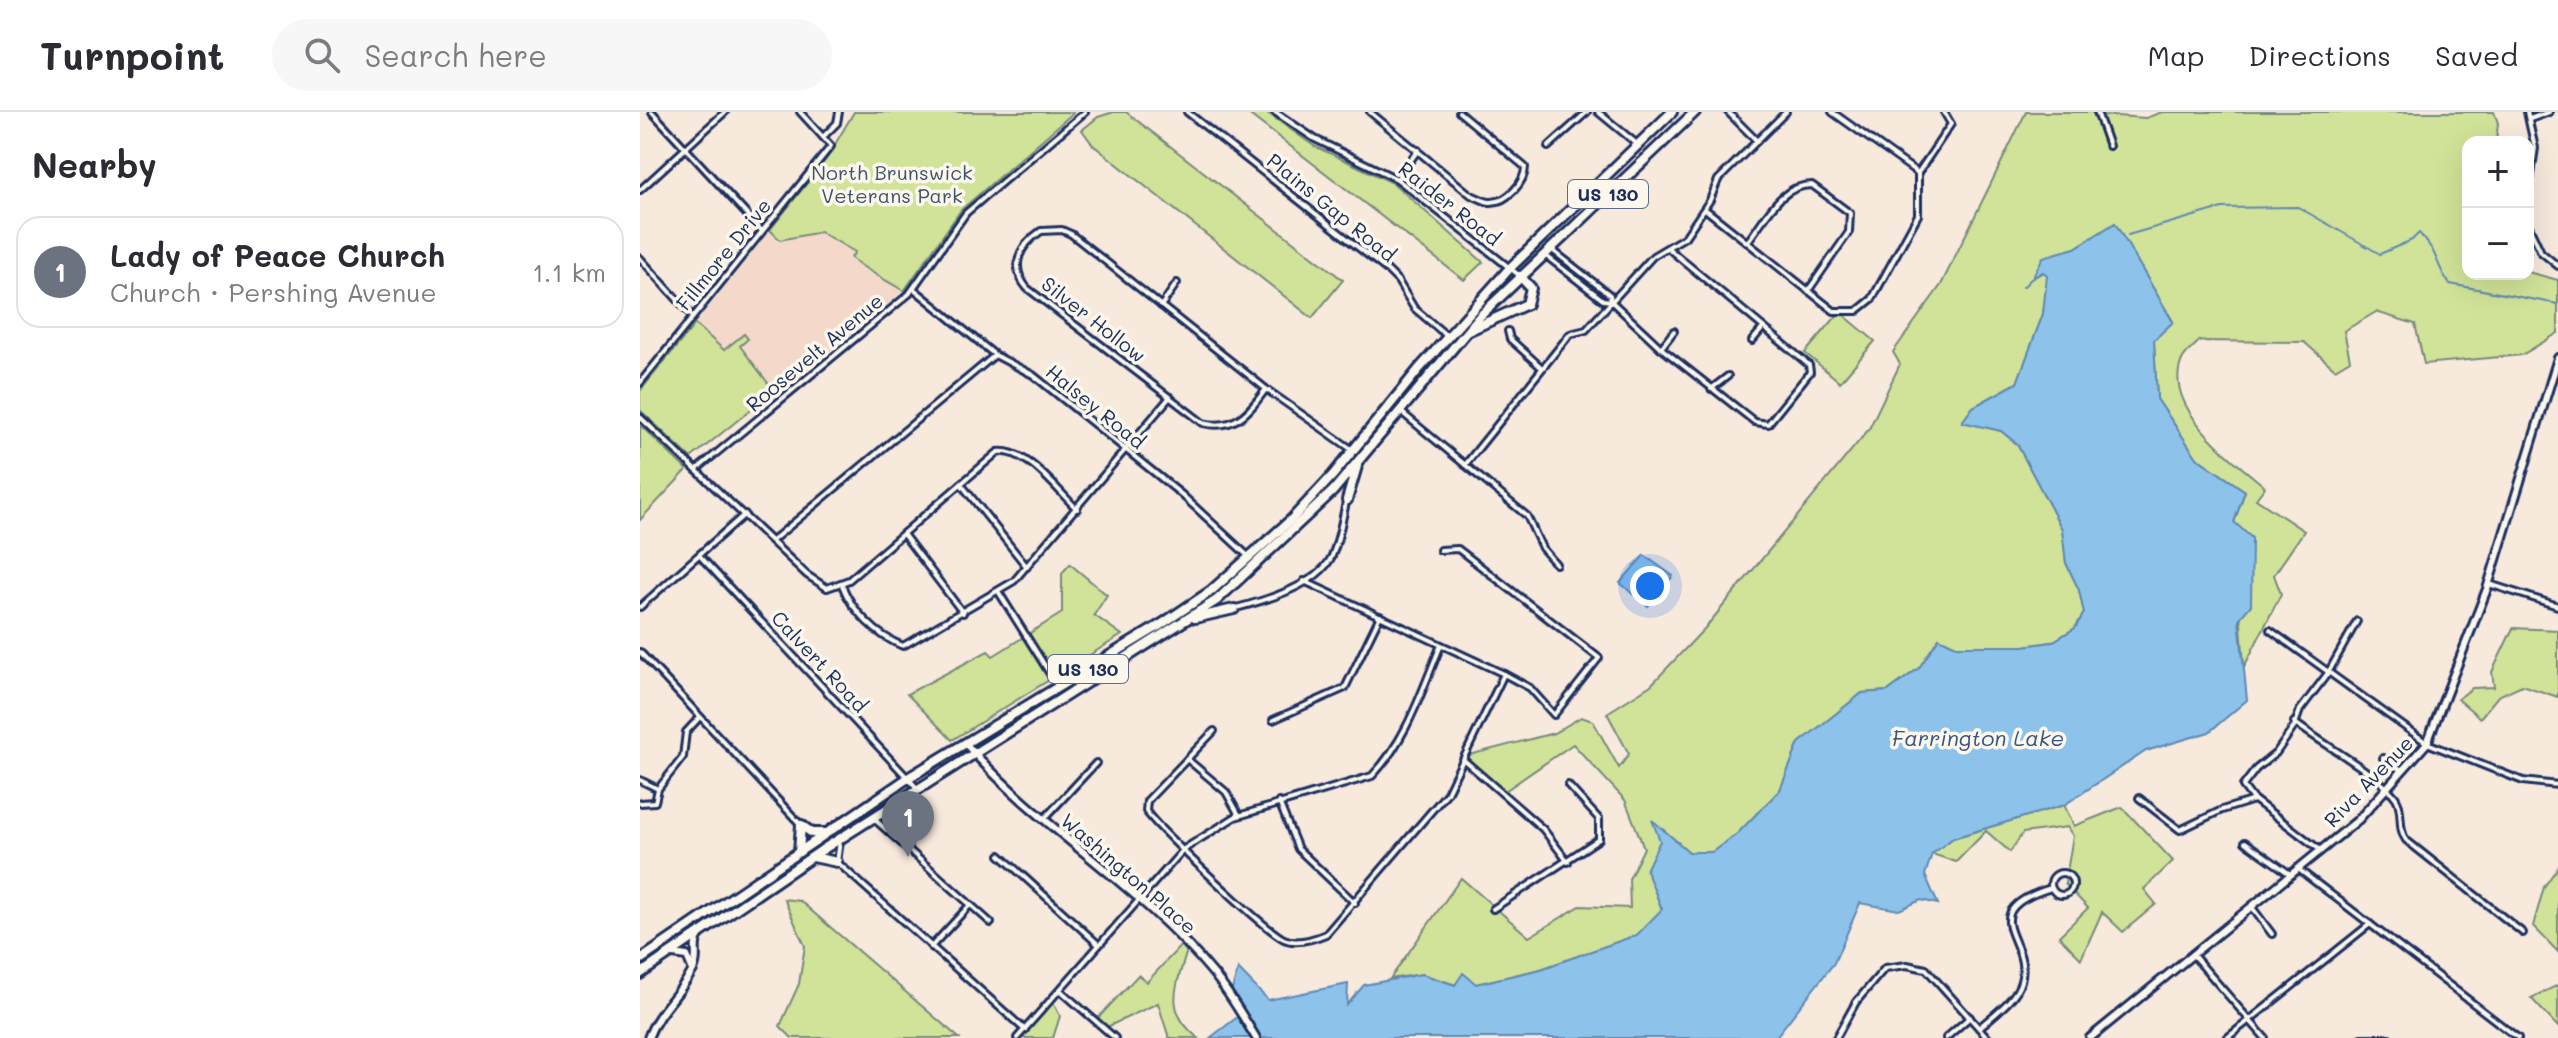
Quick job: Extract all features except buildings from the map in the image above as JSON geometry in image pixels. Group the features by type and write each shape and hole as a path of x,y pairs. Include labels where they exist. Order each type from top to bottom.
{"highway":[{"name":"US 130","path":"640,974 842,837 1217,600 1333,491 1358,462 1447,336 1509,269 1672,112"},
{"name":"US 130","path":"640,960 908,778 1210,591 1250,558 1520,276 1695,112"},
{"path":"1465,331 1527,304 1531,288 1520,276"},
{"path":"1347,500 1358,462"},
{"path":"1333,491 1342,491 1347,500"},
{"path":"1186,621 1234,609"},
{"path":"801,825 812,833 828,832"},
{"path":"799,852 801,825"},
{"path":"812,857 837,862"}],"street":[{"path":"652,112 762,231"},
{"path":"640,190 725,112"},
{"path":"800,112 823,137 837,123 839,112"},
{"name":"Roosevelt Avenue","path":"696,470 914,289 966,213 1085,112"},
{"name":"Plains Gap Road","path":"1187,112 1388,271 1414,308 1447,336"},
{"name":"Raider Road","path":"1275,112 1315,139 1397,179 1520,276"},
{"path":"1370,112 1471,195 1490,202 1514,191 1525,176 1525,167 1459,112"},
{"path":"1548,147 1587,112"},
{"path":"1598,112 1639,145"},
{"path":"1728,112 1757,141"},
{"path":"1465,465 1570,334 1586,330 1653,256 1685,237 1718,180 1786,112"},
{"path":"1832,112 1840,114 1918,173"},
{"path":"1704,208 1834,311 1857,311 1872,299 1918,215 1918,173 1951,124 1944,112"},
{"path":"2097,112 2109,146"},
{"path":"2527,112 2532,136"},
{"path":"2530,119 2549,112"},
{"name":"Fillmore Drive","path":"640,383 831,146 823,137"},
{"path":"1397,179 1418,150"},
{"path":"1748,241 1784,194 1793,187 1812,185 1850,213 1849,232 1808,291"},
{"name":"Silver Hollow","path":"1266,389 1248,413 1225,425 1203,423 1027,288 1017,266 1019,253 1041,231 1062,230 1266,389 1354,451"},
{"path":"2534,237 2541,252 2558,266"},
{"path":"1547,252 1603,300 1611,301 1711,389 1760,425 1774,419 1810,372 1809,365 1669,249"},
{"path":"640,258 693,317"},
{"path":"1161,306 1177,283"},
{"name":"Halsey Road","path":"914,289 995,355 1033,375 1204,513 1215,528 1250,558"},
{"path":"1752,341 1763,328"},
{"path":"1508,331 1510,339 1542,368"},
{"path":"1661,348 1674,331"},
{"path":"773,540 995,355"},
{"name":"Riva Avenue","path":"2090,1038 2320,850 2388,790 2427,743 2489,584 2558,358"},
{"path":"1711,389 1728,376"},
{"path":"842,585 853,608 891,642 903,646 963,613 998,591 1027,567 1170,397"},
{"path":"1396,407 1527,516 1542,548 1556,564"},
{"path":"640,417 816,582 827,588 842,585 998,452 1015,453 1077,509"},
{"path":"961,484 1027,567"},
{"path":"1210,591 1225,607 1234,609 1304,581 1329,561 1347,500"},
{"path":"640,607 745,514"},
{"path":"903,534 963,613"},
{"path":"1304,581 1504,674 1530,688 1554,715 1594,669 1599,658 1458,549 1440,550"},
{"name":"Calvert Road","path":"699,555 918,789"},
{"path":"2489,584 2558,606"},
{"path":"998,591 1058,687"},
{"path":"1273,720 1345,688 1380,616"},
{"path":"2320,850 2243,788 2256,769 2276,753 2328,673 2357,621"},
{"path":"2270,630 2427,743 2523,781 2558,785"},
{"path":"1017,1038 1185,849 1239,815 1372,776 1386,762 1406,728 1441,645"},
{"path":"640,652 822,850"},
{"path":"1214,731 1147,801 1149,815 1261,923 1285,940 1310,940 1326,934 1355,903 1447,793 1465,761 1504,674"},
{"path":"640,803 655,802 658,789 683,757 686,732 699,718"},
{"path":"2294,722 2388,790 2400,808 2401,829 2406,840 2523,933"},
{"name":"Washington Place","path":"966,744 1044,819 1197,954 1229,994 1256,1038"},
{"path":"2383,758 2404,772"},
{"path":"1187,759 1226,792 1239,815"},
{"path":"1465,761 1543,829 1568,862"},
{"path":"1044,819 1096,763"},
{"path":"640,780 658,789"},
{"path":"1493,909 1599,839 1599,819 1568,785"},
{"path":"2139,798 2180,830 2222,810 2257,800"},
{"path":"1279,802 1298,849 1355,903"},
{"path":"873,818 991,923"},
{"path":"842,837 836,852 837,862 1025,1030"},
{"path":"2245,842 2290,874"},
{"path":"1000,855 1099,945"},
{"path":"2297,868 2518,1038"},
{"path":"2058,873 2068,875 2073,880 2073,887 2065,894 2058,894 2051,888 2051,880 2058,873"},
{"path":"1979,1028 2014,995 2021,983 2022,958 2010,937 2009,925 2015,907 2030,894 2051,888"},
{"path":"931,947 970,905"},
{"path":"2251,906 2272,934"},
{"path":"2227,1038 2370,924"},
{"path":"648,1038 659,1016 692,972 696,961 694,945 700,934"},
{"path":"669,955 684,954 690,961 692,972"},
{"path":"2193,955 2265,1038"},
{"path":"1836,1038 1875,975 1894,965 1926,969 1988,1038"},
{"path":"1060,990 1115,1038"},
{"path":"1946,1038 1970,1017"},
{"path":"2361,1038 2389,1038"}],"shaded area":[{"path":"770,230 781,240 819,232 855,253 851,257 870,274 884,276 904,291 776,394 736,341 724,351 695,324"}],"green space":[{"name":"North Brunswick Veterans Park","path":"854,112 1073,113 961,210 904,291 857,263 851,258 855,252 820,232 780,240 770,230 827,158"},
{"path":"1126,112 1343,280 1312,318 1093,145 1082,130 1098,117"},
{"path":"1246,112 1266,112 1314,146 1393,183 1483,262 1464,280"},
{"path":"2026,112 2101,112 2102,115 2146,118 2162,112 2494,112 2498,123 2497,136 2462,136 2462,280 2534,280 2534,274 2558,280 2558,333 2522,355 2424,364 2415,324 2376,312 2344,331 2350,360 2335,369 2304,342 2199,341 2187,352 2178,378 2191,414 2220,448 2265,487 2256,499 2304,531 2274,575 2281,594 2244,667 2234,523 2245,491 2197,458 2157,399 2154,340 2173,321 2115,224 2075,248 2043,258 2034,277 2043,272 2048,275 2043,314 2017,383 1973,407 1963,421 2001,431 2017,444 2062,529 2066,563 2079,590 2084,613 2075,628 2052,642 2024,646 1956,646 1939,638 1919,668 1888,691 1862,693 1799,743 1780,790 1737,834 1712,852 1689,852 1653,821 1661,841 1647,870 1662,910 1637,935 1541,969 1476,984 1456,985 1422,974 1390,979 1461,878 1529,937 1580,906 1630,908 1629,879 1644,848 1625,800 1573,744 1502,793 1466,762 1469,755 1554,733 1581,717 1593,721 1619,768 1629,754 1607,713 1651,685 1705,628 1869,429 1900,364 1893,352 1941,285"},
{"path":"1840,312 1875,341 1840,382 1805,353"},
{"path":"695,324 724,350 744,334 748,339 740,346 774,391 691,458 640,410 640,391"},
{"path":"640,425 687,470 640,520"},
{"path":"1070,564 1107,595 1094,615 1122,635 952,740 907,694 988,651 993,656 1062,613 1062,573"},
{"path":"2513,628 2558,630 2558,697 2522,685 2498,696 2480,718 2458,699 2472,688 2494,687 2492,672"},
{"path":"2064,805 2074,826 2122,807 2173,861 2144,889 2156,904 2123,932 2102,912 2081,959 2059,936 2088,908 2065,884 2073,836 2067,827 2023,833 2010,852 1986,831 1956,862 1932,854 1953,838"},
{"path":"2558,867 2558,952 2533,926 2544,887"},
{"path":"784,899 800,901 959,1038 792,1038 780,1026 799,984 805,946"},
{"path":"1183,943 1188,947 1177,985 1176,1007 1187,1027 1198,1038 1169,1038 1158,1003 1107,1027 1098,1018 1138,975 1147,982"},
{"path":"2558,985 2558,1027 2531,998"},
{"path":"1051,998 1060,1016 1053,1038 1020,1038"}],"water":[{"name":"Farrington Lake","path":"2115,223 2173,322 2154,340 2157,399 2197,458 2245,491 2234,522 2252,538 2251,605 2239,619 2247,700 2209,732 2146,751 2064,805 1953,838 1932,854 1925,875 1938,904 1921,900 1899,910 1860,903 1834,963 1775,1038 1210,1038 1244,1012 1232,990 1238,969 1268,1000 1348,984 1347,1005 1364,985 1422,974 1455,985 1463,973 1476,984 1541,969 1637,935 1662,909 1646,870 1660,841 1652,820 1689,852 1712,852 1737,834 1780,790 1799,743 1862,693 1888,691 1919,668 1939,638 1956,646 2024,646 2052,642 2075,628 2084,613 2079,590 2066,563 2062,529 2017,444 2001,431 1962,422 1973,407 2017,383 2043,314 2047,275 2043,272 2032,278 2043,257 2075,248"},
{"path":"1644,555 1673,576 1648,606 1620,583"}],"waterway":[{"path":"2128,235 2222,208 2298,207 2380,254 2412,240 2419,233 2431,247 2450,284 2558,304"},
{"path":"2023,287 2032,278"}],"place":[{"name":"Lady of Peace Church","path":"908,857"}]}
